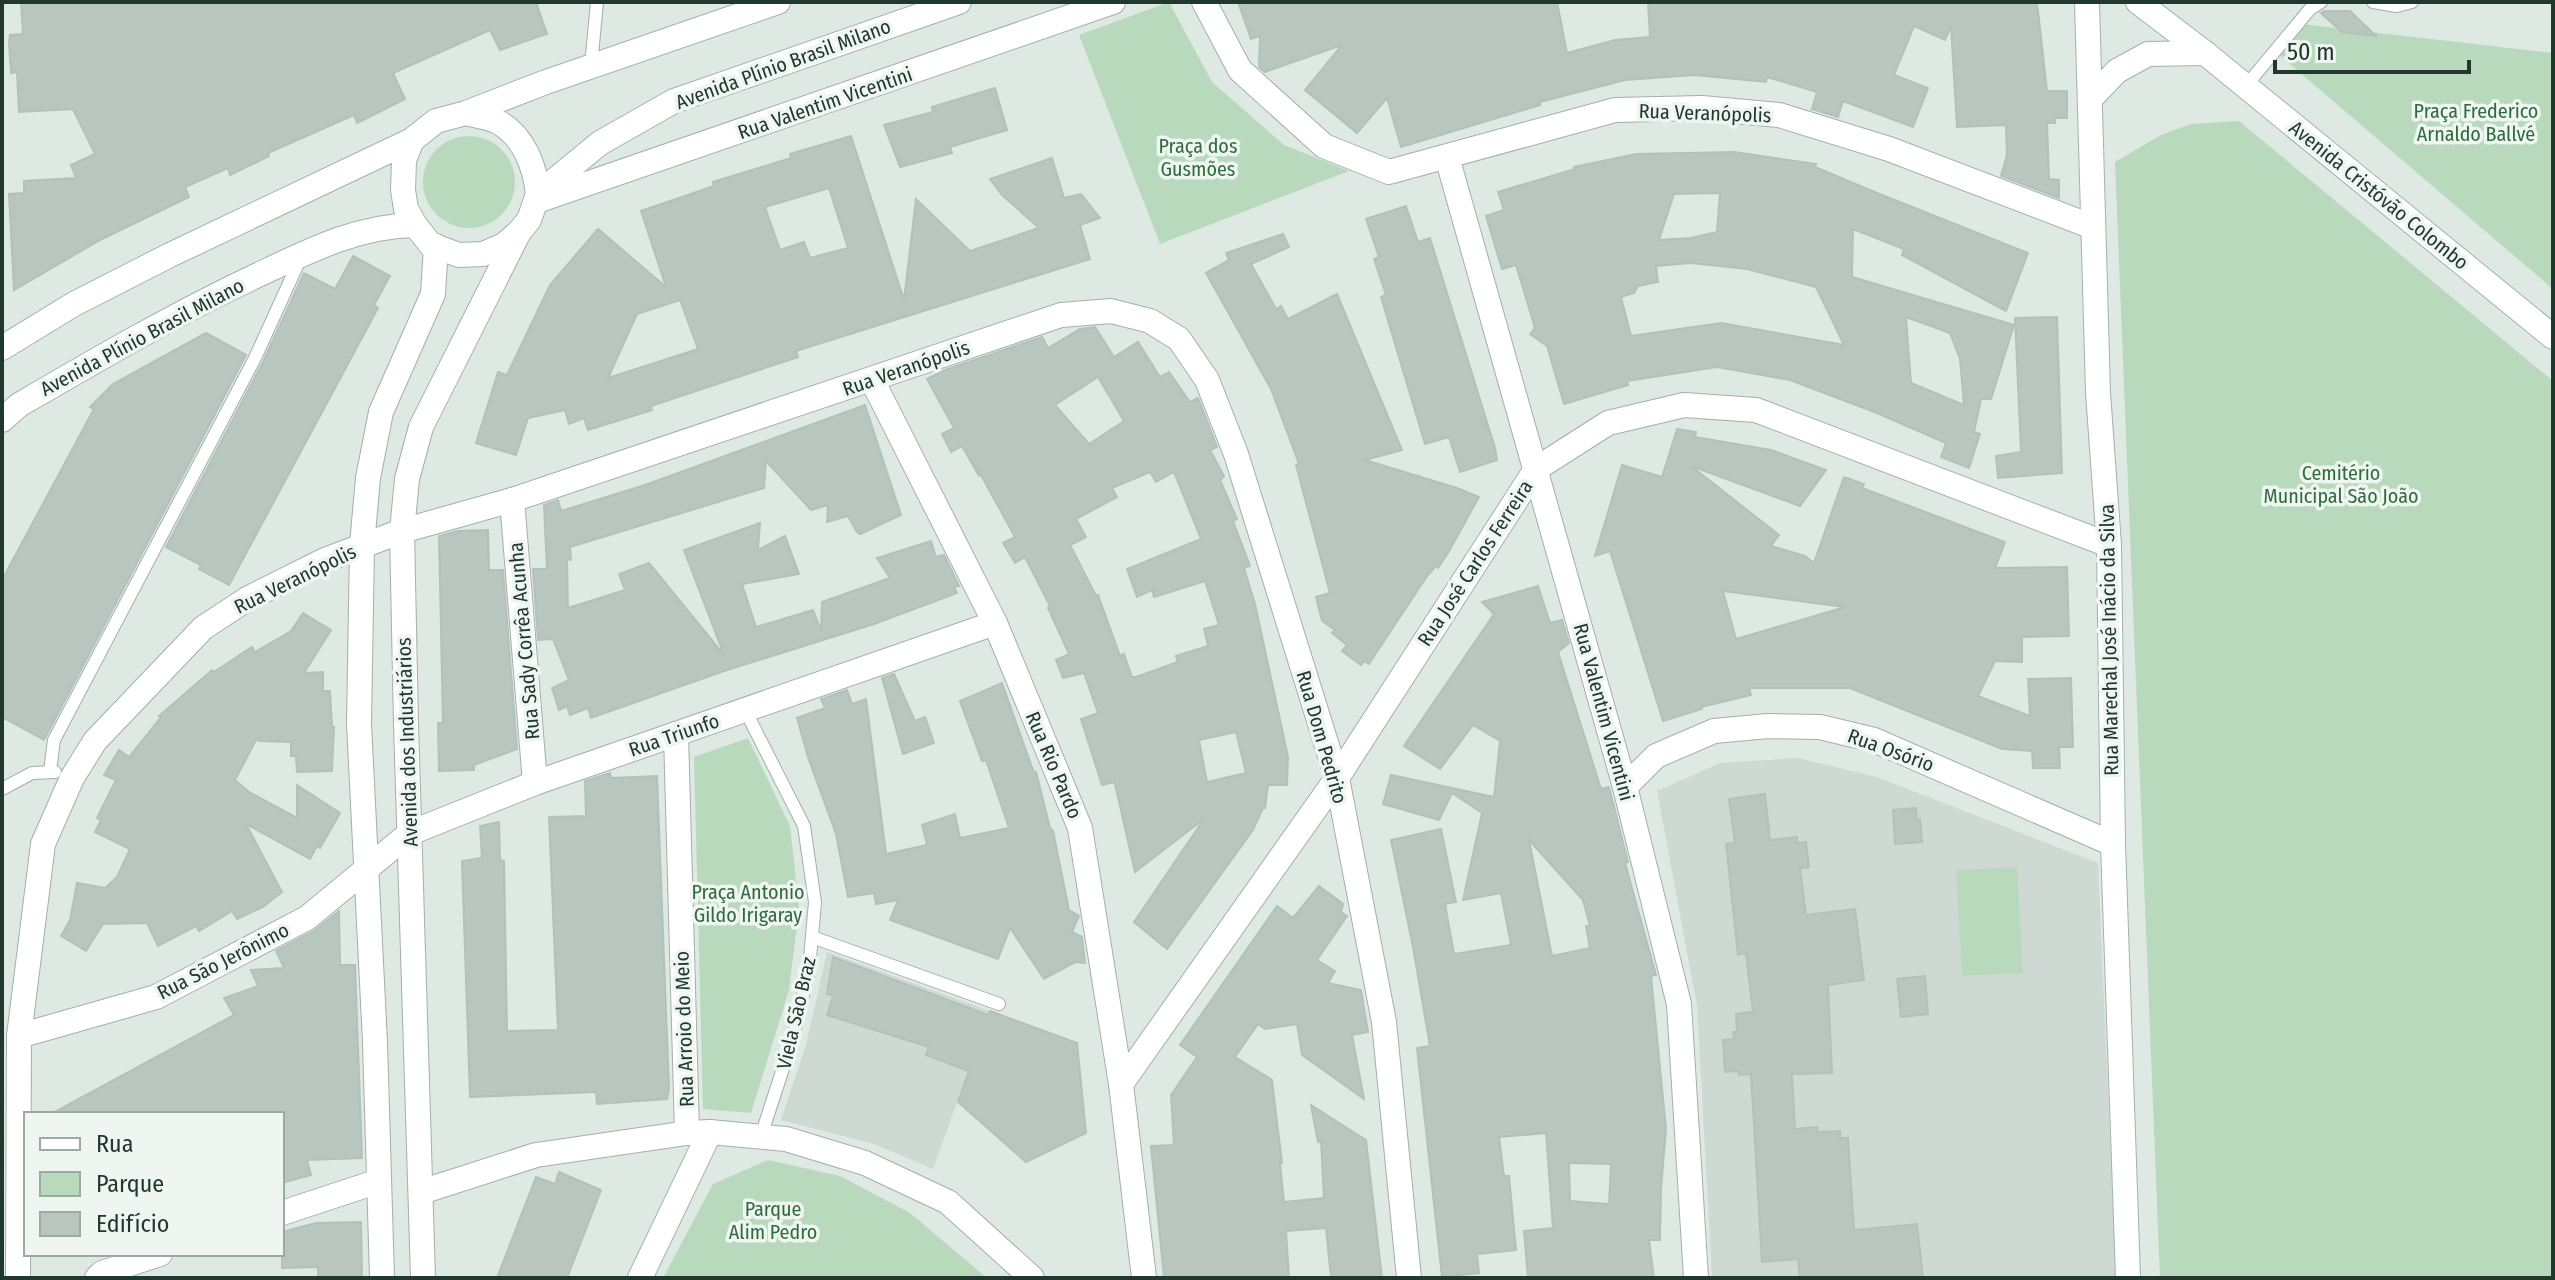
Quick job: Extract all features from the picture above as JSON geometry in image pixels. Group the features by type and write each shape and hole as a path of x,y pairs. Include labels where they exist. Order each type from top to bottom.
{"street":[{"path":"2,348 41,323 129,276 412,140 436,121 466,113 737,8 778,2"},
{"name":"Avenida Plínio Brasil Milano","path":"436,246 459,255 483,254 504,245 529,220 537,198 600,143 674,101 959,2"},
{"name":"Rua Valentim Vicentini","path":"537,198 1113,2"},
{"path":"1204,2 1240,70 1324,146 1389,172 1447,157"},
{"name":"Rua Marechal José Inácio da Silva","path":"2087,2 2098,393 2109,545 2113,844 2128,1278"},
{"name":"Avenida Cristóvão Colombo","path":"2138,2 2553,337"},
{"name":"Avenida Cristóvão Colombo","path":"2162,2 2205,53"},
{"path":"2091,98 2117,71 2148,54 2205,53"},
{"name":"Rua Veranópolis","path":"1447,157 1615,110 1702,108 1779,115 1889,149 2093,227"},
{"path":"466,113 499,122 518,141 530,158 537,198"},
{"path":"382,1278 375,1042 359,724 362,545 368,478 381,412 433,294 436,246 431,245 415,225 406,209 403,190 404,160 412,140"},
{"name":"Rua Valentim Vicentini","path":"1447,157 1625,787 1679,1004 1696,1278"},
{"name":"Avenida Plínio Brasil Milano","path":"2,420 19,405 185,309 347,235 387,225 415,225"},
{"name":"Avenida dos Industriários","path":"423,1278 402,531 407,479 421,427 519,232"},
{"name":"Rua Dom Pedrito","path":"1061,315 1111,311 1150,321 1179,339 1207,380 1236,454 1337,778 1384,1022 1409,1278"},
{"name":"Rua Veranópolis","path":"18,1278 19,1036 43,844 61,774 203,628 247,599 362,545 512,500 1061,315"},
{"name":"Rua Rio Pardo","path":"872,380 995,623 1080,828 1121,1084 1144,1278"},
{"name":"Rua José Carlos Ferreira","path":"1121,1084 1337,778 1536,469 1608,423 1684,405 1756,410 2109,545"},
{"name":"Rua Sady Corrêa Acunha","path":"512,500 535,783"},
{"name":"Rua Triunfo","path":"366,871 410,833 535,783 995,623"},
{"name":"Rua Osório","path":"1625,787 1656,756 1714,731 1768,726 1820,727 1874,740 2113,844"},
{"name":"Rua Arroio do Meio","path":"640,1278 699,1132 676,734"},
{"name":"Rua São Jerônimo","path":"19,1036 156,997 307,918 366,871"},
{"path":"421,1192 536,1155 699,1132 786,1139 865,1163 948,1202 1032,1278"},
{"path":"284,1212 379,1181"},
{"path":"97,1278 102,1273 154,1256"}],"lane":[{"path":"591,66 597,2"},
{"path":"2245,87 2310,9 2321,2"},
{"path":"2373,2 2397,6 2412,2"},
{"name":"Rua Veranópolis","path":"61,774 54,740 255,358 302,254"},
{"name":"Viela São Braz","path":"745,710 804,826 815,902 809,970 796,1027 761,1136"},
{"path":"2,789 32,773 61,774"},
{"path":"812,937 999,1004"}],"shaded area":[{"path":"1798,758 1877,777 2098,863 2116,1278 1712,1278 1697,1006 1657,791 1720,763"},
{"path":"827,952 990,1011 933,1169 874,1144 781,1120 806,1045"}],"green space":[{"name":"Praça dos Gusmões","path":"1169,2 1212,82 1284,145 1349,171 1160,244 1079,35"},
{"name":"Praça Frederico Arnaldo Ballvé","path":"2301,24 2553,53 2553,289 2277,53"},
{"name":"Cemitério Municipal São João","path":"2239,121 2553,381 2553,1278 2160,1278 2115,162 2161,135 2191,124"},
{"path":"469,136 486,140 501,150 511,165 515,182 511,199 501,214 486,224 469,228 452,224 437,214 427,199 423,182 427,165 437,150 452,140"},
{"name":"Praça Antonio Gildo Irigaray","path":"748,738 790,826 799,908 789,990 751,1113 703,1109 694,757"},
{"path":"2017,867 2023,973 1962,976 1956,870"},
{"name":"Parque Alim Pedro","path":"768,1160 840,1176 910,1213 987,1278 663,1278 713,1184"}],"building":[{"path":"21,2 536,2 547,34 500,50 490,30 393,73 405,99 357,123 354,115 268,153 269,156 230,175 228,168 185,187 189,197 100,240 14,290 9,194 24,193 24,181 76,178 71,165 95,154 73,109 19,112 17,72 11,73 9,42 10,35 23,34"},
{"path":"1238,2 1557,2 1567,53 1615,40 1650,37 1648,2 2037,2 2047,91 2067,91 2067,118 2055,118 2055,123 2047,123 2049,179 2059,180 2059,198 2001,176 2007,155 2006,125 1957,127 1951,26 1945,40 1914,26 1894,75 1928,88 1913,127 1843,101 1838,117 1812,109 1817,92 1767,77 1766,82 1694,75 1625,80 1540,102 1540,105 1401,147 1387,98 1357,133 1305,90 1342,45 1265,72 1259,67 1260,36 1251,39"},
{"path":"2350,11 2376,36 2342,32 2321,13"},
{"path":"995,88 1007,130 950,147 952,153 900,167 884,125 933,112 932,107"},
{"path":"851,136 904,300 916,199 970,251 1039,228 1002,195 990,179 1052,158 1064,198 1081,194 1100,218 1080,225 1090,259 796,351 798,357 588,430 584,418 569,424 565,410 528,418 516,455 476,443 498,372 507,375 550,285 598,229 666,287 641,211 714,186 713,182 791,158 790,154","holes":["829,188 848,248 810,258 804,242 780,250 765,207","680,300 698,349 608,378 637,314"]},
{"path":"1734,152 1816,164 1815,167 2028,253 2006,311 1902,255 1904,249 1853,229 1852,277 2014,325 1991,399 1981,399 1974,432 1980,434 1969,468 1941,457 1946,443 1877,413 1790,380 1717,367 1627,381 1628,385 1564,404 1547,346 1530,334 1535,328 1516,265 1502,269 1486,216 1504,210 1498,192 1574,167 1636,154","holes":["1720,193 1717,232 1659,240 1674,194","1691,263 1747,269 1816,287 1844,345 1721,323 1631,336 1621,297 1634,293 1638,286 1658,282 1656,266","1906,317 1950,333 1960,359 1964,405 1911,383"]},
{"path":"1406,206 1418,242 1430,238 1495,448 1497,460 1460,472 1449,437 1425,444 1381,297 1386,295 1374,259 1379,257 1366,219"},
{"path":"1283,234 1289,247 1251,264 1276,309 1281,306 1288,319 1337,294 1402,450 1365,460 1479,497 1448,553 1438,568 1436,566 1427,576 1369,664 1364,661 1361,665 1342,651 1347,645 1332,633 1335,630 1322,621 1316,597 1330,593 1296,465 1299,464 1271,389 1206,273 1229,260 1226,253"},
{"path":"353,256 390,276 374,305 378,308 229,585 199,569 201,565 166,547 263,362 304,273 335,289"},
{"path":"2057,317 2062,473 1998,478 1996,456 2021,452 2015,318"},
{"path":"1095,327 1114,357 1138,342 1160,377 1169,372 1190,402 1198,398 1217,447 1210,450 1224,476 1220,480 1237,519 1233,521 1250,566 1244,568 1255,604 1288,757 1287,785 1268,785 1265,808 1253,830 1167,949 1134,922 1204,819 1135,872 1115,784 1102,785 1081,719 1098,713 1084,673 1063,678 1056,660 1069,654 1048,608 1050,606 1025,557 1015,563 1003,543 1015,537 981,475 962,446 951,452 942,434 954,428 927,379 1042,337 1048,348 1080,329","holes":["1098,377 1124,421 1089,444 1055,405","1150,472 1156,482 1174,472 1201,539 1127,569 1137,597 1152,590 1154,597 1205,581 1219,625 1204,629 1208,646 1176,656 1178,662 1136,677 1132,677 1124,654 1120,656 1098,595 1070,545 1086,537 1076,519 1117,497 1112,488","1236,732 1246,773 1207,782 1199,740"]},
{"path":"206,333 246,355 44,740 2,717 2,580 94,409 90,407 113,384"},
{"path":"865,405 901,515 860,534 848,516 827,522 828,505 811,510 766,461 764,488 570,547 571,560 567,559 568,608 625,590 619,574 649,563 724,655 684,550 760,523 758,550 785,536 799,574 742,584 756,627 813,610 821,630 822,602 890,578 877,558 931,541 936,557 944,555 959,586 954,587 957,593 874,624 724,671 591,718 588,708 570,715 567,706 559,710 552,688 569,680 553,639 538,640 533,569 547,569 544,505 558,500 561,511 645,485"},
{"path":"1677,429 1696,432 1695,437 1771,450 1826,470 1800,506 1691,466 1779,535 1771,546 1805,556 1814,563 1844,477 1864,484 1862,488 2005,542 1995,568 2067,567 2069,636 2022,637 2022,662 1995,661 1978,696 2030,716 2028,679 2071,678 2073,747 2059,747 2060,768 2033,768 2032,751 2002,749 1850,688 1749,688 1751,695 1701,707 1663,721 1610,551 1595,556 1622,465 1662,477","holes":["1723,591 1845,607 1736,639"]},
{"path":"488,530 489,570 503,570 517,749 474,765 474,770 439,771 438,723 443,723 439,536 458,531"},
{"path":"1538,586 1550,623 1562,620 1569,643 1558,652 1601,789 1609,787 1628,862 1625,863 1656,975 1651,976 1666,1129 1660,1240 1649,1240 1654,1278 1528,1278 1524,1231 1553,1228 1546,1133 1499,1137 1504,1176 1509,1176 1516,1250 1477,1254 1479,1273 1442,1277 1417,1048 1430,1046 1391,840 1441,829 1456,902 1445,904 1454,954 1511,945 1501,893 1463,900 1482,813 1452,793 1439,820 1383,804 1391,775 1494,797 1500,741 1473,725 1440,769 1404,746 1494,614 1482,602","holes":["1529,840 1583,900 1590,926 1586,926 1590,948 1552,956","1569,1163 1611,1164 1609,1204 1570,1201"]},
{"path":"303,613 331,630 304,673 323,672 323,691 330,691 334,727 332,771 297,772 296,756 291,756 291,742 259,741 257,738 235,780 249,792 297,818 297,785 340,813 320,848 317,846 310,859 246,824 282,892 263,907 237,919 232,911 199,931 196,926 158,946 147,923 103,924 86,951 61,936 70,920 77,883 105,888 117,877 130,849 95,832 101,820 97,818 116,780 104,775 119,750 129,757 159,716 212,670 214,672 252,647 255,652 291,631"},
{"path":"894,674 915,721 925,717 934,743 903,754 882,678"},
{"path":"1002,683 1036,772 1053,831 1069,910 1079,916 1072,932 1082,937 1085,963 1075,962 1044,979 1010,928 998,959 890,920 898,900 876,904 874,893 848,897 836,834 797,718 825,708 821,699 847,690 852,704 866,699 886,854 927,845 922,825 955,814 960,838 1009,828 986,760 982,761 960,701"},
{"path":"610,773 611,778 657,776 667,1099 597,1104 596,1092 470,1097 462,861 482,858 480,826 499,822 500,860 504,861 507,1031 558,1030 549,817 586,816 585,781"},
{"path":"1765,794 1770,840 1797,837 1797,843 1806,842 1809,867 1800,868 1806,915 1855,909 1864,980 1828,985 1832,1073 1792,1074 1795,1129 1817,1127 1817,1132 1840,1131 1840,1138 1848,1138 1854,1230 1917,1224 1923,1278 1800,1278 1798,1259 1762,1262 1751,1074 1725,1072 1723,1040 1734,1039 1733,1032 1737,1032 1736,1014 1753,1012 1746,953 1738,955 1726,844 1735,843 1729,799"},
{"path":"1916,808 1922,842 1895,844 1893,810"},
{"path":"1319,886 1343,904 1341,912 1347,916 1317,960 1335,971 1328,983 1361,990 1368,1032 1352,1035 1364,1099 1302,1055 1297,1024 1265,1029 1258,1024 1235,1057 1272,1080 1284,1202 1324,1198 1321,1141 1318,1142 1311,1105 1366,1140 1382,1278 1331,1278 1326,1228 1286,1231 1289,1278 1164,1278 1151,1146 1174,1145 1171,1095 1197,1057 1180,1045 1277,906 1293,918"},
{"path":"339,911 340,965 355,965 362,1158 307,1160 311,1175 284,1182 284,1112 55,1112 234,1015 224,998 258,986 251,970 284,968 276,951 314,931"},
{"path":"833,957 988,1015 990,1011 1077,1043 1086,1133 1026,1162 958,1102 969,1071 926,1055 929,1047 827,1015 833,996 827,994"},
{"path":"1925,976 1928,1014 1901,1017 1897,979"},
{"path":"559,1172 601,1190 567,1278 497,1278 536,1177 555,1184"},
{"path":"361,1222 362,1278 318,1278 318,1267 282,1268 284,1231 316,1223"}]}
